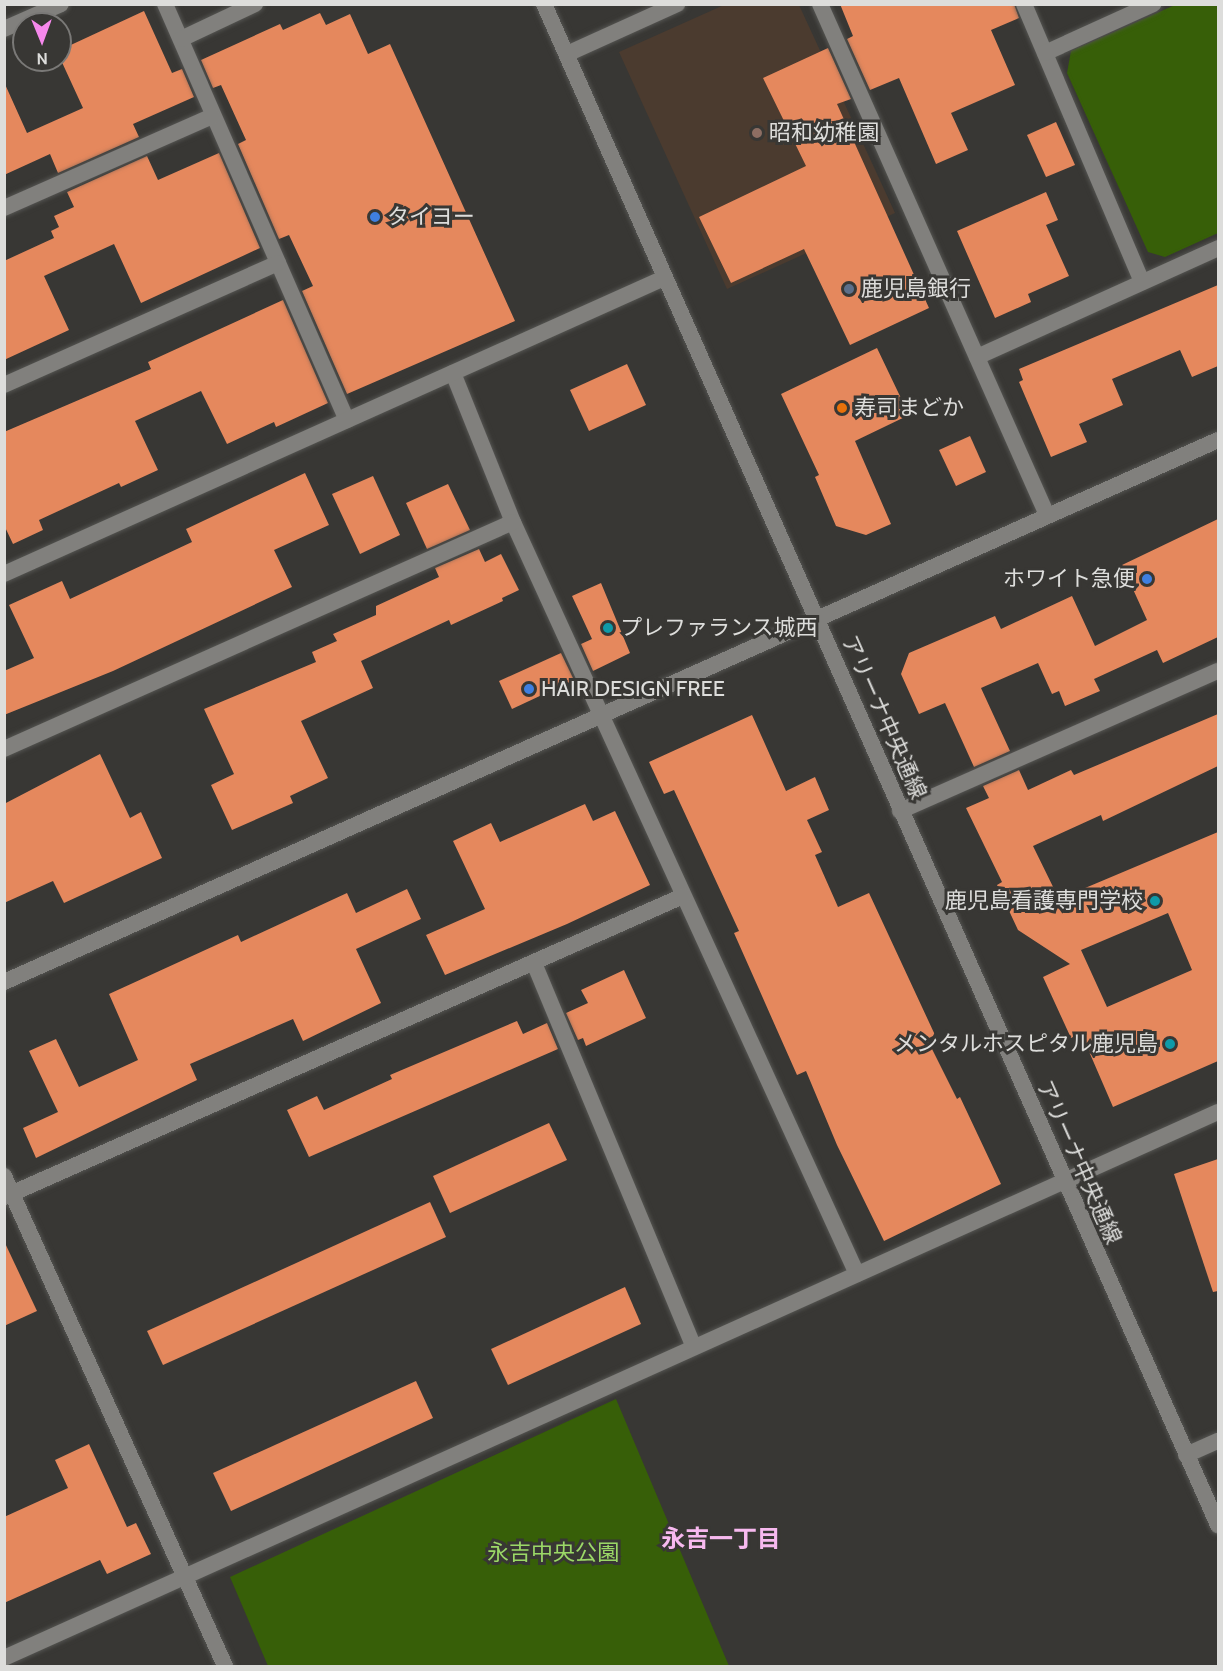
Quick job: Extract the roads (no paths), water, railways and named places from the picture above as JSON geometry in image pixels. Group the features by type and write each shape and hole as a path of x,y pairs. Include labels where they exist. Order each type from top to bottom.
{"street":[{"path":"4,29 61,4"},
{"path":"165,4 347,420"},
{"path":"181,39 255,4"},
{"name":"アリーナ中央通線","path":"544,4 662,279 816,618 1063,1182 1218,1525"},
{"path":"567,54 677,4"},
{"path":"820,4 1047,515"},
{"path":"1024,4 1142,282"},
{"path":"1045,53 1153,4"},
{"path":"4,208 213,116"},
{"path":"977,357 1218,248"},
{"path":"4,385 278,263"},
{"path":"4,574 662,279"},
{"path":"453,373 513,522 857,1274"},
{"path":"4,982 1218,440"},
{"path":"4,749 513,522"},
{"path":"900,811 1218,671"},
{"path":"8,1195 683,896"},
{"path":"534,963 694,1347"},
{"path":"4,1658 1218,1112"},
{"path":"4,1176 8,1195 225,1666"},
{"path":"1186,1455 1218,1441"}],"place":[{"name":"昭和幼稚園","path":"757,133"},
{"name":"タイヨー","path":"375,217"},
{"name":"鹿児島銀行","path":"849,289"},
{"name":"寿司まどか","path":"842,408"},
{"name":"ホワイト急便","path":"1147,579"},
{"name":"プレファランス城西","path":"608,628"},
{"name":"HAIR DESIGN FREE","path":"529,689"},
{"name":"鹿児島看護専門学校","path":"1155,901"},
{"name":"メンタルホスピタル鹿児島","path":"1170,1044"}],"district":[{"name":"永吉一丁目","path":"721,1539"}],"park label":[{"name":"永吉中央公園","path":"553,1553"}]}
